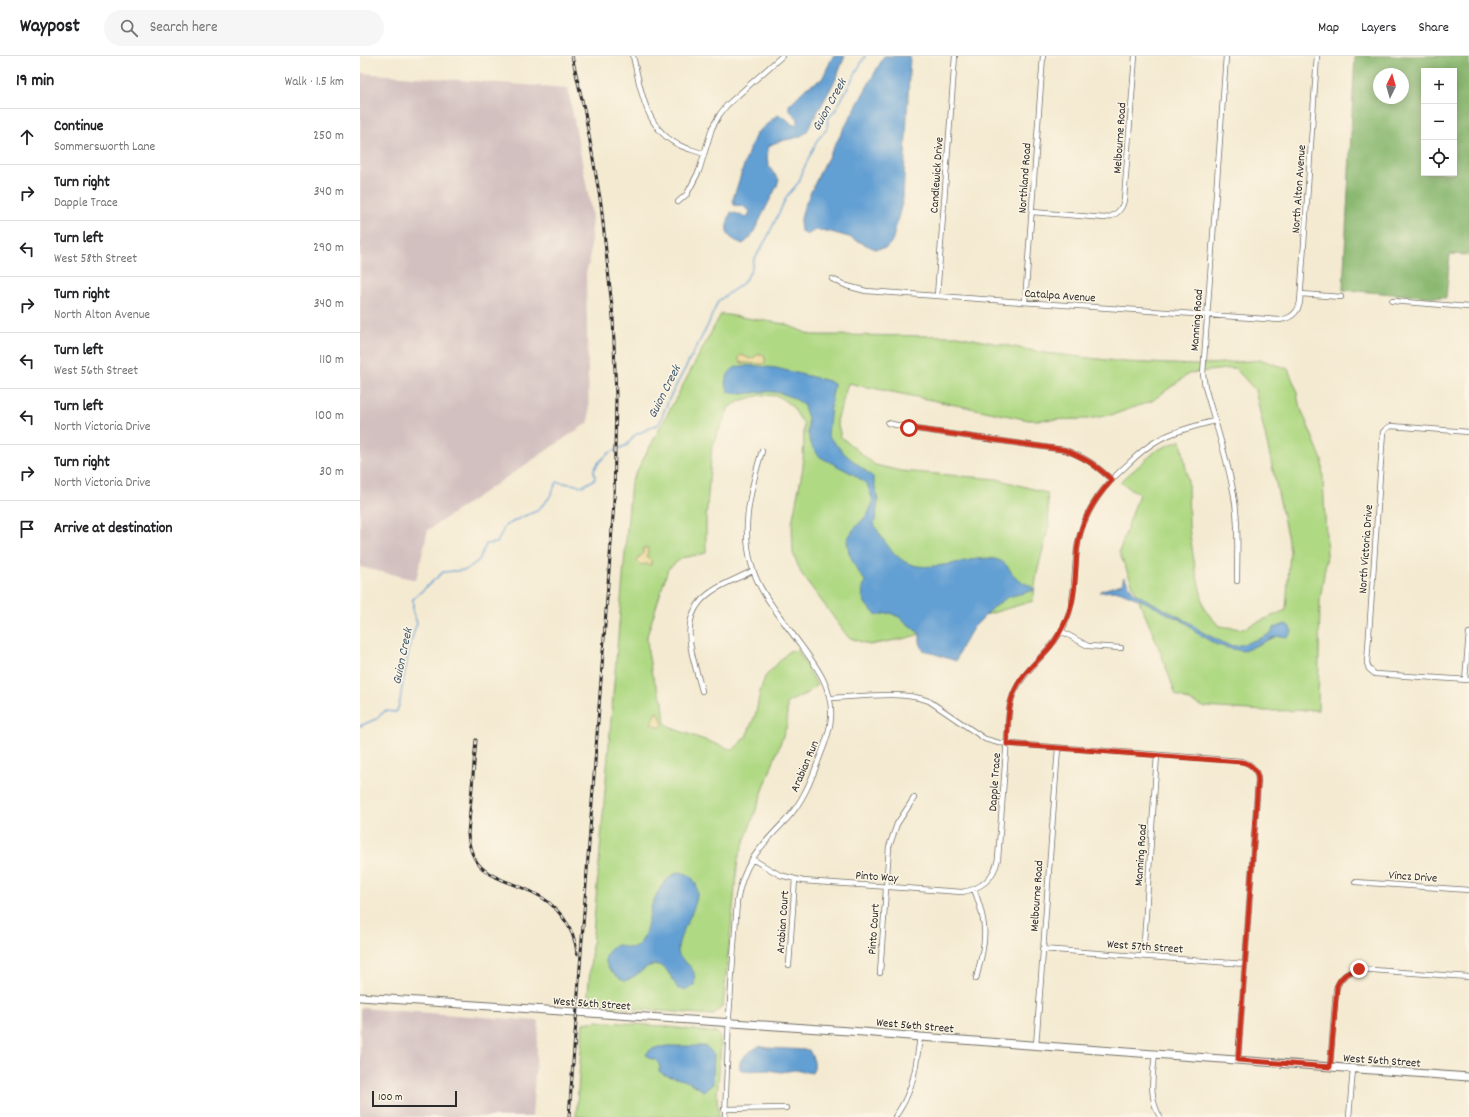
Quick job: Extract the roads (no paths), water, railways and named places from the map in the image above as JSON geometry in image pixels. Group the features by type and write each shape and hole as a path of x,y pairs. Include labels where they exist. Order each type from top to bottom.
{"main road":[{"name":"West 56th Street","path":"360,997 1036,1046 1155,1053 1469,1077"}],"street":[{"path":"633,56 645,104 652,121 669,139 680,146 704,154"},
{"path":"678,202 687,194 699,171 712,128 720,114 727,105 782,56"},
{"name":"Candlewick Drive","path":"937,296 955,56"},
{"name":"Northland Road","path":"1025,302 1043,56"},
{"name":"Melbourne Road","path":"1032,212 1105,218 1120,211 1124,200 1135,56"},
{"name":"Manning Road","path":"1226,56 1203,378 1230,476 1234,496 1238,533 1237,581"},
{"name":"North Alton Avenue","path":"1288,318 1293,315 1298,308 1301,294 1317,56"},
{"name":"Catalpa Avenue","path":"832,278 847,286 866,291 1279,320 1288,318"},
{"path":"1301,294 1341,298"},
{"path":"1392,301 1469,307"},
{"name":"Dapple Trace","path":"974,889 983,884 991,876 998,861 1010,708 1016,689 1025,674 1049,648 1061,631 1070,611 1073,598 1081,530 1094,501 1112,480 1138,454 1155,442 1177,432 1214,421"},
{"path":"888,423 909,428 1065,450 1096,465 1112,480"},
{"name":"North Victoria Drive","path":"1467,680 1375,674 1370,670 1367,662 1382,436 1385,430 1391,426 1469,432"},
{"name":"Arabian Run","path":"725,1117 724,1109 729,1023 738,897 744,873 763,843 787,819 808,788 828,734 831,718 830,698 818,669 764,595 752,571 747,548 747,523 752,484 762,451"},
{"path":"702,691 689,640 690,625 693,614 701,601 715,589 752,571"},
{"path":"1061,631 1088,646 1121,648"},
{"path":"1467,680 1469,632"},
{"path":"830,698 913,696 929,701 985,739 1007,744 1242,762 1249,764 1254,768 1258,781 1238,1060"},
{"name":"Melbourne Road","path":"1036,1046 1058,748"},
{"name":"Manning Road","path":"1143,956 1157,755"},
{"name":"Pinto Court","path":"880,973 888,852 892,837 899,822 914,798"},
{"name":"Pinto Way","path":"752,859 779,874 795,879 962,892 974,889"},
{"name":"Arabian Court","path":"789,966 795,879"},
{"name":"Vincz Drive","path":"1355,882 1469,890"},
{"path":"974,889 982,913 985,934 976,979"},
{"name":"West 57th Street","path":"1042,949 1245,964"},
{"path":"1330,1067 1336,990 1340,980 1346,974 1359,969 1469,977"},
{"path":"895,1117 906,1098 912,1083 916,1068 920,1037"},
{"path":"1155,1053 1152,1097 1160,1117"},
{"path":"1349,1117 1353,1069"},
{"path":"724,1109 786,1108"}],"water":[{"path":"833,56 845,56 836,79 806,133 802,136 774,143 769,146 767,156 768,164 779,179 777,186 751,237 743,244 732,239 727,232 727,224 731,212 747,217 750,212 743,206 734,205 733,199 749,150 756,134 777,115 784,117 793,125 797,124 798,119 789,110 789,105 806,88 822,79"},
{"path":"884,56 910,56 903,199 892,242 886,248 875,249 849,237 827,231 815,230 807,235 801,231 800,223 804,207 820,172"},
{"path":"742,366 776,368 829,381 834,384 828,436 845,454 873,477 878,501 874,524 885,543 901,559 913,565 932,566 978,559 997,559 1006,565 1017,579 1035,590 1008,597 994,607 973,628 961,648 956,661 923,650 920,642 920,634 899,617 890,613 877,615 869,608 864,600 863,587 865,581 856,568 849,553 847,540 853,530 868,514 873,502 867,484 853,474 820,457 812,447 808,434 808,418 803,404 789,396 778,393 768,392 741,394 729,392 725,382 730,371"},
{"path":"1124,577 1134,593 1189,622 1202,632 1228,645 1236,646 1264,637 1272,632 1273,628 1286,624 1292,631 1288,637 1277,636 1244,651 1217,645 1195,632 1189,625 1181,620 1147,603 1119,591 1099,592 1122,584"},
{"path":"679,872 690,876 697,887 695,904 683,932 678,949 681,958 691,967 695,977 694,985 687,990 678,989 669,973 661,966 656,965 644,969 625,981 614,974 608,967 606,963 607,954 617,945 628,948 637,947 646,931 656,895 670,877"},
{"path":"668,1046 706,1046 714,1054 713,1084 703,1091 688,1082 661,1073 659,1071 660,1066 656,1060 649,1058 646,1055 650,1050"},
{"path":"759,1046 768,1048 809,1050 814,1061 812,1073 795,1070 781,1072 768,1070 744,1071 740,1069 740,1061 742,1058"}],"waterway":[{"name":"Guion Creek","path":"360,726 376,719 385,711 396,712 398,709 406,663 417,623 413,612 413,599 443,572 466,570 479,560 486,544 497,543 505,526 537,511 549,498 557,482 583,486 595,479 594,470 599,462 609,453 627,445 635,435 659,424 669,399 707,327 718,301 742,284 751,271 754,260 767,238 787,196 799,182 818,139 827,129 828,119 836,109 865,56"}],"railway":[{"path":"569,1117 614,502 616,397 613,317 601,204 585,113 572,56"},
{"path":"476,740 468,834 470,848 475,859 481,867 490,874 532,892 556,909 568,925 577,954"}]}
